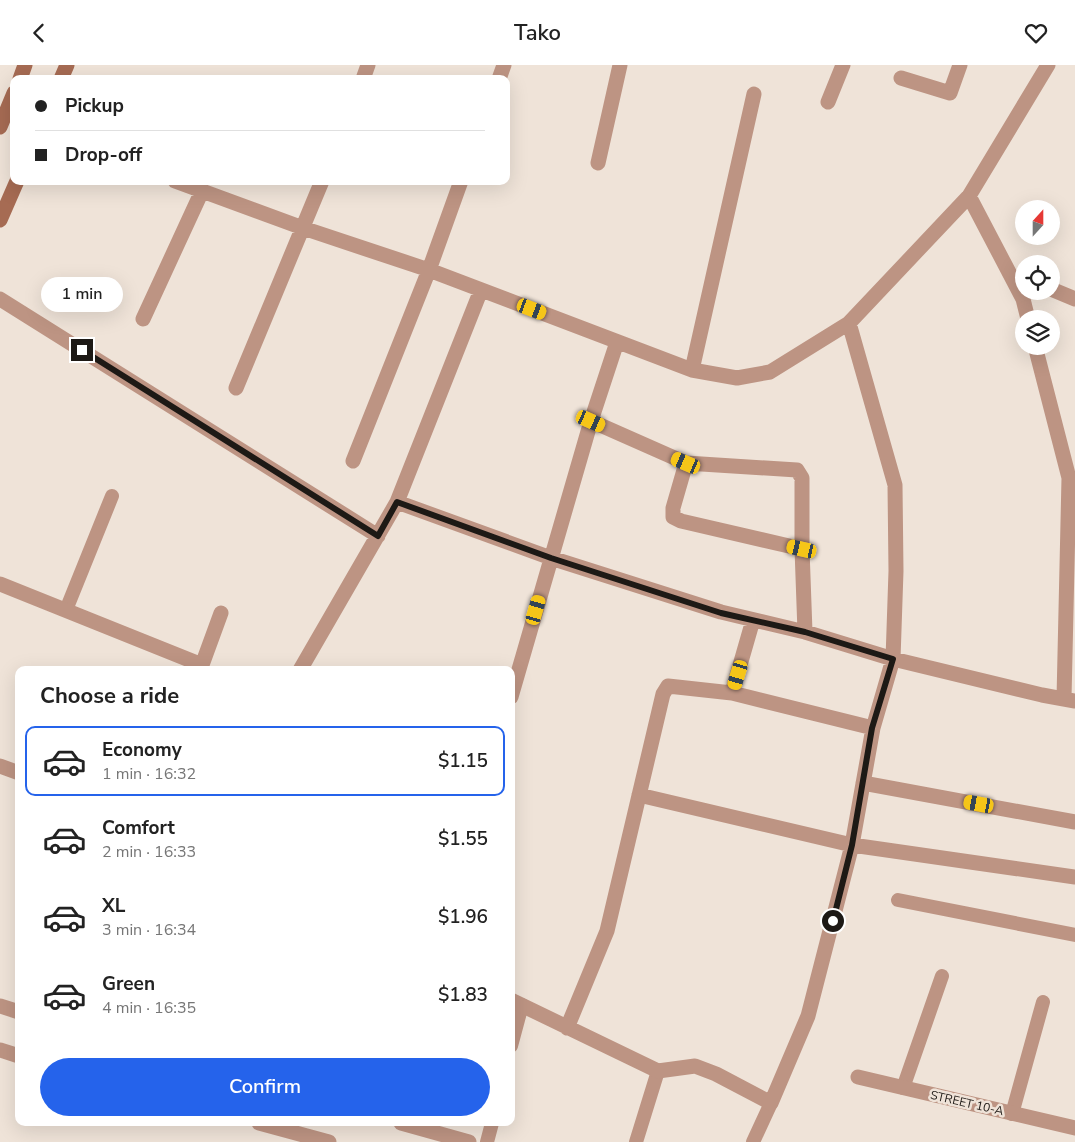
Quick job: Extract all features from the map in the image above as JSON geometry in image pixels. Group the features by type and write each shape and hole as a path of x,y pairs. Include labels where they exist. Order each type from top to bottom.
{"main road":[{"path":"0,127 10,103"},
{"path":"0,220 15,185"}],"street":[{"path":"598,163 620,65"},
{"path":"828,102 843,65"},
{"path":"901,78 950,93 960,65"},
{"path":"186,185 304,228 429,270 692,370 737,378 770,372 849,323 969,196 1048,65"},
{"path":"692,370 754,94"},
{"path":"236,388 320,185"},
{"path":"353,461 429,270 460,185"},
{"path":"143,319 202,191"},
{"path":"969,196 1023,299 1026,310"},
{"path":"1007,271 1015,274"},
{"path":"302,666 397,502 481,290"},
{"path":"1060,293 1075,299"},
{"path":"0,299 378,536"},
{"path":"516,1002 658,1071 695,1066 716,1074 771,1103 808,1016 852,845 872,728 893,659 896,571 895,485 849,323"},
{"path":"515,683 591,421 617,342"},
{"path":"397,502 551,558 721,613 805,632 893,659 1070,700 1072,507 1069,478 1037,355"},
{"path":"591,421 686,463 797,469 802,478 805,632"},
{"path":"686,463 673,508 673,517 682,521 802,549"},
{"path":"0,584 199,666"},
{"path":"201,666 221,613"},
{"path":"732,693 753,620"},
{"path":"568,1028 607,931 663,694 668,686 732,693 872,728"},
{"path":"0,766 15,772"},
{"path":"863,783 1075,822"},
{"path":"639,795 852,845 1075,877"},
{"path":"0,1007 15,1011"},
{"path":"0,1051 15,1055"},
{"name":"STREET 10-A","path":"858,1077 1075,1128"},
{"path":"270,1126 329,1142"},
{"path":"412,1126 469,1142"}],"lane":[{"path":"66,610 112,496"},
{"path":"898,900 1075,935"},
{"path":"903,1088 942,976"},
{"path":"1012,1113 1043,1002"},
{"path":"636,1142 658,1071"},
{"path":"753,1142 771,1103"},
{"path":"487,1142 491,1126"}],"route":[{"path":"82,350 378,536 397,502 551,558 721,613 805,632 893,659 872,728 852,845 833,921"}]}
